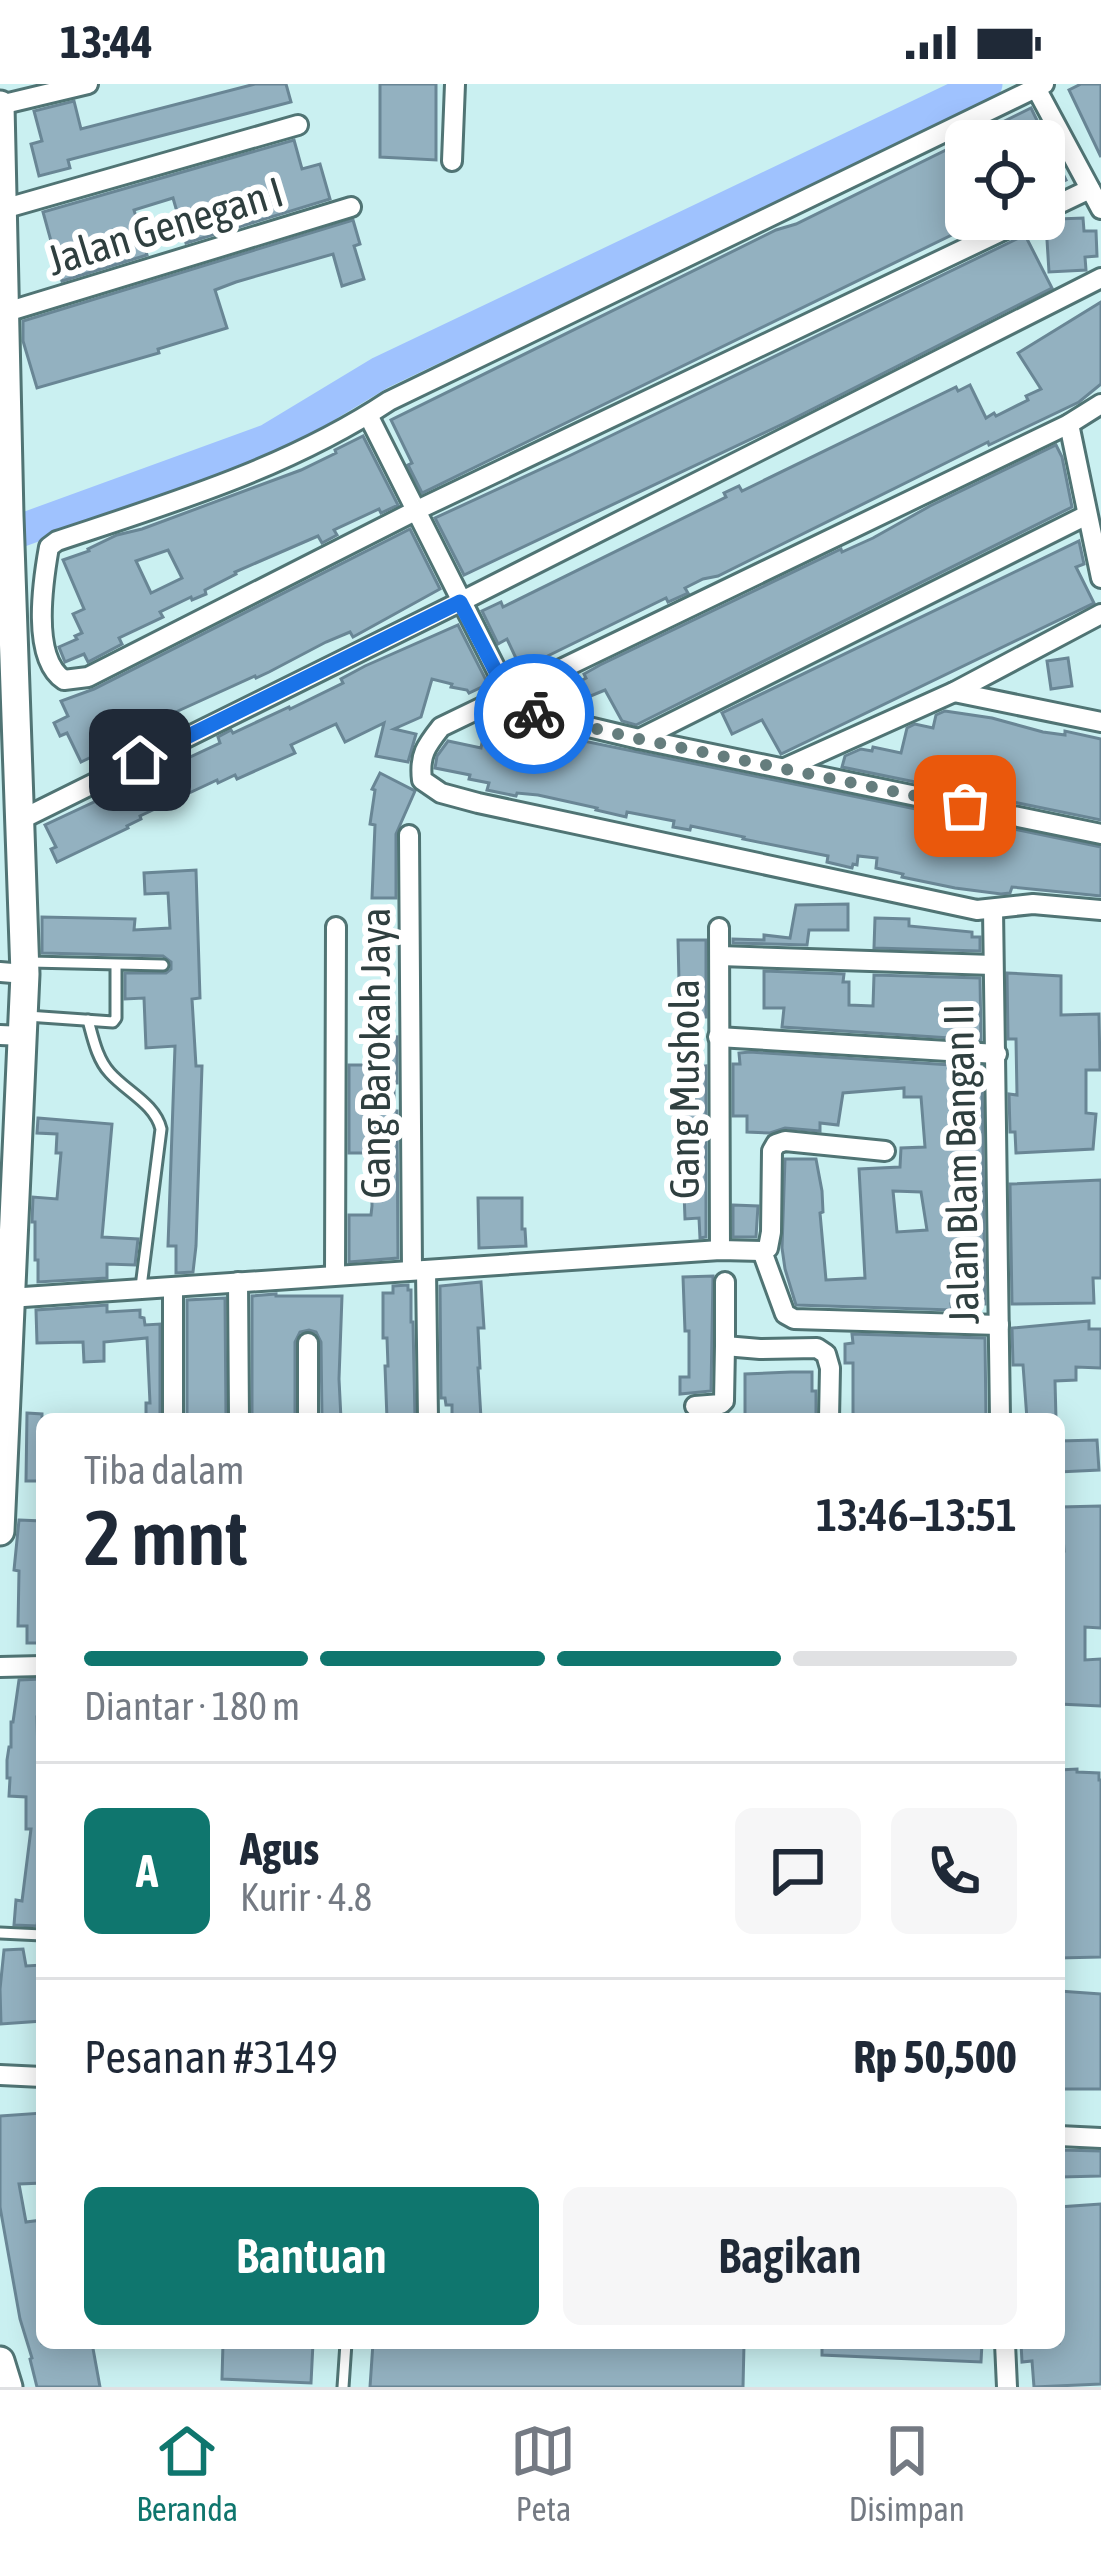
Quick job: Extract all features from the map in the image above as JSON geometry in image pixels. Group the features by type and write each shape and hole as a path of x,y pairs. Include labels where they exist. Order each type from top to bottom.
{"street":[{"path":"0,1531 3,1384 25,1297 12,891 0,105 88,84"},
{"path":"452,161 455,84"},
{"path":"984,240 415,511 88,677 64,680 50,667 43,631 43,584 52,544 233,481 1040,86 1101,209"},
{"path":"3,209 298,125"},
{"path":"1065,201 1090,189"},
{"name":"Jalan Genegan I","path":"3,313 351,207"},
{"path":"12,819 460,602 1101,278"},
{"path":"1101,404 1069,424 441,727 420,762 422,780 429,787 478,803 993,917 1033,904 1101,910"},
{"path":"368,415 508,695 534,714 1101,834"},
{"path":"1069,424 1101,578"},
{"path":"639,739 1087,515"},
{"path":"785,768 954,692 1101,614"},
{"path":"954,692 1101,722"},
{"name":"Gang Barokah Jaya","path":"410,835 419,1270 428,1413"},
{"name":"Jalan Blam Bangan II","path":"993,917 1000,1413"},
{"path":"335,1275 336,927"},
{"name":"Gang Mushola","path":"719,928 720,1250"},
{"path":"720,956 993,965"},
{"path":"718,1037 997,1054"},
{"path":"25,1297 720,1250 762,1251 768,1248 771,1232 776,1144 886,1151"},
{"path":"762,1251 785,1314 794,1318 999,1325"},
{"path":"238,1282 239,1413"},
{"path":"695,1406 724,1401 725,1282"},
{"path":"173,1288 173,1413"},
{"path":"308,1343 308,1413"},
{"path":"725,1346 817,1348 826,1354 830,1368 829,1413"},
{"path":"0,2075 36,2077"},
{"path":"1065,2136 1101,2138"},
{"path":"1005,2349 1006,2387"},
{"path":"0,2361 8,2387"}],"lane":[{"path":"16,1029 88,1020 110,1023 116,1018 116,965"},
{"path":"17,970 163,965"},
{"path":"88,1020 103,1064 155,1113 161,1129 141,1290"},
{"path":"0,1933 36,1935"},
{"path":"343,2387 346,2349"}],"building":[{"path":"255,84 286,84 291,102 68,160 70,168 39,176 31,144 42,141 34,111 74,101 81,129"},
{"path":"380,84 436,84 436,160 380,157"},
{"path":"1081,84 1101,84 1101,157 1069,90"},
{"path":"1031,108 1037,120 1007,120"},
{"path":"294,140 302,169 320,164 330,199 186,243 173,198 134,210 147,255 62,281 43,212"},
{"path":"945,150 945,238 422,493 391,420"},
{"path":"1083,218 1084,231 1096,231 1097,256 1085,257 1086,270 1049,272 1047,240 1065,240 1065,219"},
{"path":"353,220 360,244 354,246 364,279 342,286 333,254 236,282 215,290 227,328 37,388 23,341 23,321"},
{"path":"1015,240 1028,240 1052,288 789,421 464,575 435,518"},
{"path":"1101,302 1101,384 1079,402 521,669 507,639 498,644 482,611 501,602 503,607 726,497 724,493 739,486 742,491 956,387 958,391 970,385 986,418 1028,400 1026,396 1041,389 1018,353"},
{"path":"363,436 398,505 334,530 337,535 322,543 318,536 235,572 205,590 206,594 160,612 163,617 119,638 122,644 88,662 84,654 65,662 59,647 82,633 73,614 84,609 63,560 117,535 301,470","holes":["168,550 182,578 151,593 136,561"]},
{"path":"1056,445 1072,507 636,725 622,721 605,690 576,702 575,709 549,704 551,691 559,692 586,678 584,674 600,665 873,538"},
{"path":"410,529 440,589 353,637 350,632 326,642 178,711 107,753 81,762 67,733 60,736 54,723 68,716 61,701 94,689"},
{"path":"1079,541 1084,564 1076,567 1094,603 781,754 762,720 732,734 722,713"},
{"path":"458,625 488,684 469,693 432,679 421,717 394,729 416,734 408,762 376,756 384,723 345,742 336,724 291,745 295,753 237,779 235,775 217,780 57,862 51,849 56,847 45,825 220,743 218,737 231,730 290,709 343,683 341,679 365,666"},
{"path":"1068,658 1072,686 1051,689 1047,661"},
{"path":"945,711 1101,739 1101,820 842,767 845,756 861,749 901,753 907,728 915,724 933,728 936,715"},
{"path":"486,721 1101,847 1101,896 1012,887 1010,893 1001,894 955,888 876,868 877,858 858,856 852,868 827,862 828,856 691,826 690,830 673,827 674,821 627,812 626,817 538,795 487,790 489,783 435,768 448,741 481,748"},
{"path":"380,773 415,791 396,834 396,898 372,898 372,789"},
{"path":"196,870 200,998 192,999 196,1066 202,1066 196,1246 193,1272 176,1273 176,1246 168,1246 175,1046 146,1048 144,998 125,999 125,973 166,973 171,962 163,956 42,953 42,917 135,919 134,930 170,928 168,893 145,894 144,873"},
{"path":"848,904 848,930 809,930 807,945 733,943 733,939 764,940 764,935 790,938 796,905"},
{"path":"875,918 909,919 909,926 972,932 972,937 980,937 980,951 874,948"},
{"path":"678,940 706,940 706,1017 684,1017"},
{"path":"764,971 844,974 843,982 849,982 849,1005 873,1006 874,975 980,978 981,1040 782,1027 784,1008 764,1008"},
{"path":"1007,973 1061,976 1061,1015 1099,1014 1100,1070 1086,1070 1086,1113 1096,1114 1093,1149 1016,1153 1009,1094 1017,1095 1016,1039 1008,1039"},
{"path":"397,1037 398,1258 349,1262 349,1215 371,1215 372,1206 371,1153 349,1153 349,1065 374,1065 373,1039"},
{"path":"739,1053 982,1067 985,1304 951,1304 952,1310 796,1305 782,1248 785,1159 816,1159 826,1280 865,1278 859,1169 900,1167 901,1148 925,1147 921,1097 904,1097 904,1088 843,1093 838,1125 820,1123 820,1131 747,1132 747,1116 733,1116 733,1064 740,1064","holes":["893,1191 921,1192 927,1230 897,1232"]},
{"path":"706,1066 706,1237 700,1238 699,1218 685,1219 690,1133 683,1068"},
{"path":"38,1118 112,1124 102,1237 138,1239 135,1265 107,1264 107,1278 38,1282 33,1197 57,1199 61,1153 56,1153 57,1134 37,1133"},
{"path":"1101,1180 1101,1278 1093,1278 1094,1303 1012,1304 1010,1184"},
{"path":"478,1198 522,1198 526,1246 479,1248"},
{"path":"733,1205 758,1206 756,1237 733,1237"},
{"path":"713,1276 711,1391 680,1394 680,1377 689,1377 683,1277"},
{"path":"481,1282 481,1413 452,1413 452,1405 441,1398 440,1286"},
{"path":"408,1285 411,1290 415,1413 387,1413 383,1293 393,1293 393,1286"},
{"path":"252,1296 342,1296 341,1413 322,1413 321,1342 309,1330 300,1332 295,1342 295,1413 252,1413"},
{"path":"225,1298 226,1413 187,1413 187,1300"},
{"path":"107,1305 107,1312 140,1310 145,1325 160,1324 160,1413 146,1413 146,1403 150,1403 147,1338 104,1342 104,1361 84,1362 83,1342 37,1343 36,1310"},
{"path":"1089,1321 1089,1329 1101,1329 1101,1368 1076,1367 1076,1380 1055,1381 1056,1413 1027,1413 1023,1365 1013,1365 1012,1328"},
{"path":"852,1334 985,1338 986,1413 853,1413 853,1363 845,1363 845,1344 853,1343"},
{"path":"812,1372 816,1413 745,1413 745,1374"},
{"path":"27,1413 36,1414 36,1481 26,1481"},
{"path":"1097,1440 1099,1470 1065,1472 1065,1441"},
{"path":"1101,1506 1101,1628 1085,1627 1085,1660 1101,1659 1101,1706 1065,1704 1065,1507"},
{"path":"19,1520 36,1521 36,1643 27,1643 27,1626 18,1626 19,1571 14,1570"},
{"path":"36,1679 36,1926 14,1925 16,1900 22,1901 31,1829 26,1829 26,1797 9,1796 7,1778 19,1680"},
{"path":"1065,1770 1099,1773 1101,1780 1101,1957 1065,1958"},
{"path":"23,1949 26,1966 36,1965 36,2021 1,2024 4,1950"},
{"path":"1065,1991 1101,1994 1101,2089 1065,2089"},
{"path":"36,2113 36,2183 19,2184 26,2222 36,2221 36,2349 93,2349 100,2387 37,2387 0,2207 0,2116"},
{"path":"1065,2150 1101,2151 1101,2176 1065,2177"},
{"path":"1101,2204 1101,2384 1034,2387 1032,2361 1022,2362 1021,2349 1065,2349 1065,2207"},
{"path":"223,2349 313,2349 311,2383 222,2379"},
{"path":"373,2349 744,2349 743,2387 370,2387"},
{"path":"822,2349 982,2349 981,2362 822,2355"}],"waterway":[{"path":"0,538 269,440 380,373 986,84"}],"way so far":[{"path":"534,714 965,806"}],"route":[{"path":"140,760 460,602 508,695 534,714"}]}
